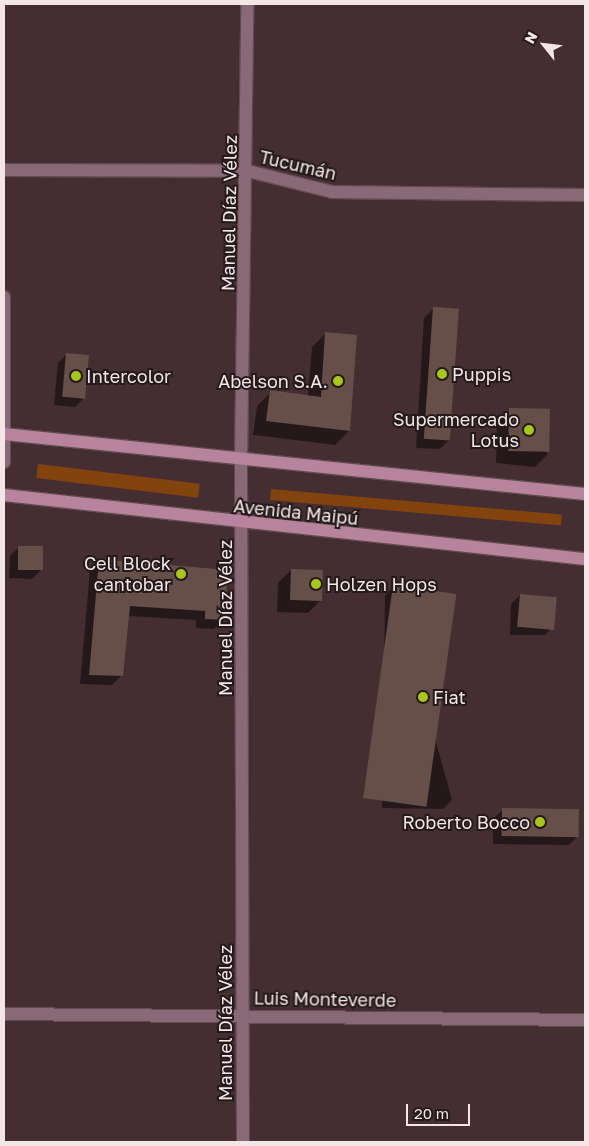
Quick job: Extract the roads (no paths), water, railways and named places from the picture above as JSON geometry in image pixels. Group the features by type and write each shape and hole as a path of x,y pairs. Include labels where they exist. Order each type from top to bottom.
{"main road":[{"path":"5,435 585,494"},
{"name":"Avenida Maipú","path":"4,495 242,524 585,559"}],"street":[{"name":"Manuel Díaz Vélez","path":"243,1142 241,460 248,171 247,4"},
{"name":"Tucumán","path":"4,170 248,171 332,192 585,195"},
{"path":"4,297 4,462"},
{"name":"Luis Monteverde","path":"4,1014 585,1020"}],"place":[{"name":"Puppis","path":"442,374"},
{"name":"Intercolor","path":"76,376"},
{"name":"Abelson S.A.","path":"338,381"},
{"name":"Supermercado Lotus","path":"529,430"},
{"name":"Cell Block cantobar","path":"181,574"},
{"name":"Holzen Hops","path":"316,584"},
{"name":"Fiat","path":"423,697"},
{"name":"Roberto Bocco","path":"540,822"}]}
